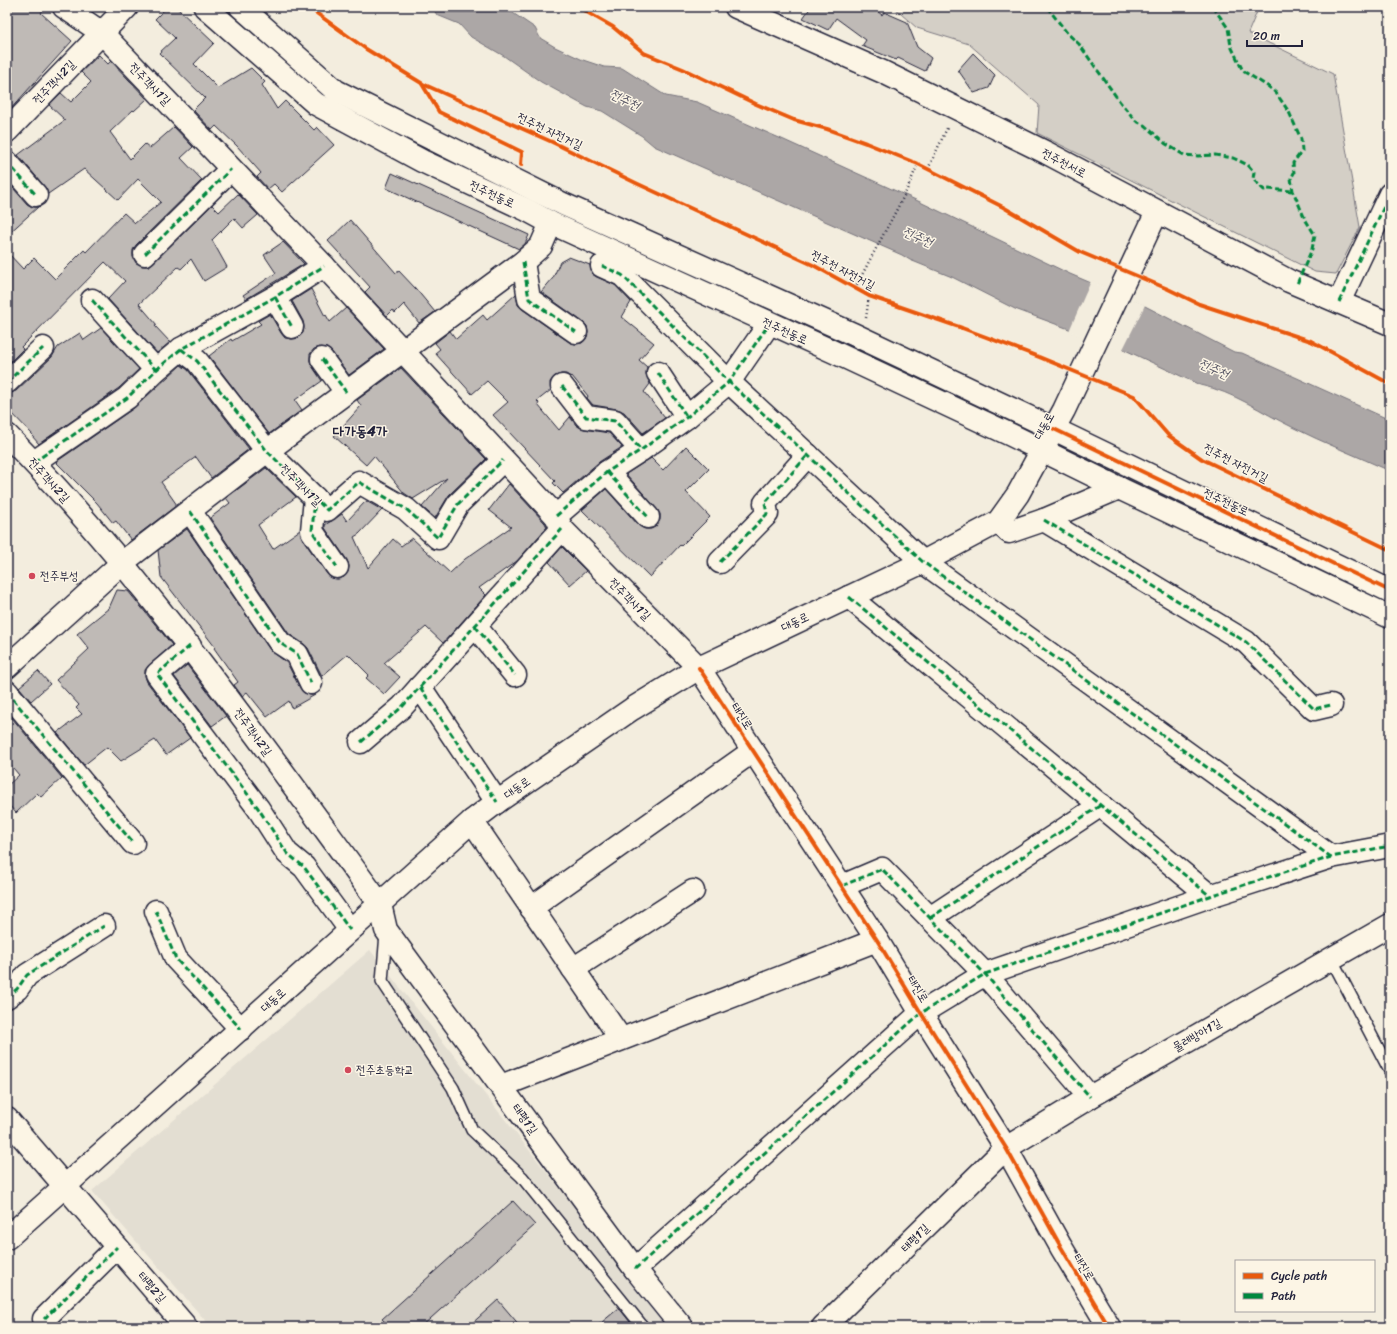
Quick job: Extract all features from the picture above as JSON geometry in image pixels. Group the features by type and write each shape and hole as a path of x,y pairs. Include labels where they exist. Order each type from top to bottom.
{"street":[{"name":"전주객사1길","path":"64,7 102,34 324,266 559,523 699,668"},
{"name":"전주객사2길","path":"7,131 127,7"},
{"name":"전주천동로","path":"205,7 316,104 422,161 527,210 551,223 769,324 834,352 1390,617"},
{"name":"전주천동로","path":"241,7 336,91 563,204 791,306 1059,420 1390,591"},
{"name":"전주천서로","path":"736,7 883,72 1046,153 1289,281 1390,324"},
{"path":"7,162 36,195"},
{"path":"145,254 231,169"},
{"path":"1339,302 1390,194"},
{"name":"대동로","path":"7,1238 472,821 497,802 632,709 699,668 923,562 998,522 1018,494 1059,420 1157,212"},
{"path":"7,667 123,562 267,451 523,262 541,246 551,223"},
{"path":"523,262 529,299 576,332"},
{"path":"34,462 127,398 156,370 181,349 275,297 324,266"},
{"path":"602,266 622,275 730,382 923,562 1331,857"},
{"path":"275,297 292,327"},
{"path":"92,300 156,370"},
{"path":"361,742 402,707 475,626 559,523 607,472 687,417 730,382 769,324"},
{"path":"7,382 43,348"},
{"name":"전주객사1길","path":"181,349 197,361 267,451 327,510 359,482 406,509 438,538 458,504 503,460"},
{"path":"322,359 346,392"},
{"path":"658,373 687,417"},
{"path":"562,386 586,416 614,421 641,450"},
{"name":"전주객사2길","path":"7,435 34,462 123,562 190,646 380,904"},
{"path":"720,562 767,514 764,503 808,455"},
{"path":"607,472 648,518"},
{"path":"998,522 1010,532 1044,520 1119,488"},
{"path":"315,498 312,531 337,567"},
{"path":"190,511 280,643 296,654 311,683"},
{"path":"1044,520 1246,642 1314,708 1331,705"},
{"path":"849,597 1210,896"},
{"path":"475,626 515,675"},
{"path":"190,646 157,674 258,808 287,853 304,867 350,930"},
{"name":"태진로","path":"699,668 877,940 1006,1148 1061,1247 1109,1327"},
{"path":"420,687 497,802"},
{"path":"7,692 133,843"},
{"path":"531,908 753,751"},
{"path":"930,918 1101,805"},
{"path":"472,821 621,1039"},
{"path":"635,1269 921,1013 985,974 1210,896 1331,857 1390,846"},
{"path":"842,886 882,869 985,974 1090,1097"},
{"path":"573,969 693,891"},
{"name":"태평1길","path":"380,904 386,930 635,1269 680,1327"},
{"path":"156,911 176,959 241,1028"},
{"path":"7,997 17,989 27,974 104,926"},
{"name":"물레방아1길","path":"1006,1148 1090,1097 1331,958 1390,926"},
{"path":"501,1086 877,940"},
{"name":"태평2길","path":"7,1118 186,1327"},
{"name":"태평1길","path":"823,1327 1006,1148"},
{"path":"44,1319 117,1247"}],"lane":[{"path":"386,930 382,981 453,1088 472,1130 522,1177 643,1327"},
{"path":"1331,958 1390,1072"}],"path":[{"path":"578,7 589,13"},
{"path":"928,170 948,126"},
{"path":"911,162 935,173"},
{"path":"855,288 905,194 918,164"},
{"path":"866,322 868,296"}],"shaded area":[{"path":"893,7 1259,7 1248,33 1333,74 1360,227 1336,274 1315,272 1037,133 1039,105 969,44 917,28"},
{"name":"전주초등학교","path":"370,950 670,1327 211,1327 92,1191"}],"water":[{"name":"전주천","path":"432,7 504,7 535,28 540,38 555,47 583,60 604,67 622,68 666,96 697,102 784,140 918,201 1070,274 1143,305 1234,352 1242,353 1390,420 1390,471 1304,433 1236,397 1200,385 1123,349 1015,309 952,277 910,260 902,255 654,146 642,136 602,111 587,107 541,82 504,56 471,37 459,24 437,15"}],"pier":[{"path":"1091,281 1145,305 1122,351 1069,331"}],"building":[{"path":"7,7 45,7 41,13 72,41 7,113"},
{"path":"167,7 176,7 214,43 194,64 218,88 251,68 265,82 262,85 277,109 285,101 314,130 317,127 334,145 282,192 274,184 268,189 257,177 261,173 237,146 216,126 212,130 193,110 205,98 159,53 175,38 155,19"},
{"path":"811,7 872,7 882,15 884,12 907,22 917,47 931,58 925,71 898,58 896,60 862,46 866,40 836,18 828,30 803,18"},
{"path":"973,53 995,75 989,88 974,93 958,70"},
{"path":"99,55 108,64 111,61 147,99 110,132 130,159 145,144 150,148 174,127 193,147 181,158 202,180 136,245 133,250 133,257 136,263 142,266 149,266 212,205 219,212 238,194 258,215 243,228 234,218 212,240 227,267 204,281 191,259 181,269 178,267 139,304 157,325 155,326 170,342 157,353 108,299 125,281 105,262 21,347 23,349 7,365 7,252 23,269 34,258 55,279 84,250 86,252 124,213 135,223 161,202 138,179 118,200 84,169 48,194 45,187 18,155 65,120 49,105 61,93 71,102 91,82 81,72"},
{"path":"392,173 529,235 525,244 519,249 386,188"},
{"path":"7,181 27,204 32,207 38,207 7,235"},
{"path":"350,220 396,273 399,271 435,312 419,323 404,304 395,313 393,310 387,316 365,292 370,287 328,241"},
{"path":"283,242 304,264 246,299 243,295 276,273 264,255"},
{"path":"569,257 590,265 592,274 615,285 631,302 622,317 654,343 639,360 647,367 646,374 650,384 644,392 665,418 643,433 624,412 617,409 593,405 587,398 588,396 572,376 561,374 555,376 550,382 551,390 537,401 539,403 538,405 559,430 570,417 576,425 584,429 609,433 622,447 599,462 563,493 553,483 555,481 493,415 508,402 487,381 472,394 435,353 440,349 435,343 450,331 456,339 483,315 487,320 516,294 518,305 522,309 569,342 575,344 582,343 586,339 588,333 587,326 541,292 553,278 560,262"},
{"path":"311,289 325,316 326,315 330,322 346,308 384,349 349,375 332,352 327,348 320,347 314,349 310,354 310,361 322,381 295,400 302,410 269,434 209,356 231,339 232,341 261,324 258,321 270,314 285,338 298,338 303,333 304,327 303,321 292,301"},
{"path":"101,328 139,369 119,388 39,444 32,436 33,435 7,408 7,394 16,391 52,357 58,347 80,333 84,340"},
{"path":"181,365 188,370 249,449 211,478 196,457 161,482 177,505 131,540 116,521 113,523 97,503 56,462 134,408"},
{"path":"401,368 486,459 449,495 435,518 422,507 447,478 413,499 404,493 374,456 366,465 334,436 361,406 357,400"},
{"path":"686,446 709,469 686,492 710,517 681,546 680,545 650,577 582,510 606,489 639,526 645,529 651,529 656,526 660,520 660,514 626,474 651,458 663,470"},
{"path":"266,468 296,497 258,525 273,549 300,530 302,538 327,574 332,578 338,579 344,577 348,572 349,566 347,560 325,528 325,525 342,514 347,521 366,501 382,510 359,534 354,537 368,568 393,539 401,546 412,538 450,573 465,559 511,527 489,510 509,484 547,527 517,561 479,588 486,595 443,643 426,627 384,663 400,677 384,694 366,678 369,675 348,654 322,676 308,648 289,634 210,518 230,503 226,498"},
{"path":"187,529 270,650 287,663 304,693 315,695 292,708 289,701 267,717 247,692 242,696 234,685 238,682 214,648 215,647 161,577 158,550"},
{"path":"562,547 586,571 570,585 549,562"},
{"path":"117,590 128,591 172,645 149,665 145,670 145,676 147,682 190,738 166,755 155,740 121,761 107,747 84,765 57,733 82,714 76,708 79,705 56,680 89,649 77,634 109,608"},
{"path":"187,665 226,716 212,726 174,676"},
{"path":"38,671 50,684 31,701 19,687"},
{"path":"7,712 62,778 41,797 37,793 16,813 7,803 7,786 19,775 7,761"},
{"path":"513,1201 535,1225 421,1327 390,1327 382,1319"},
{"path":"498,1300 521,1327 468,1327"},
{"path":"619,1308 634,1327 596,1327"}],"marked path":[{"path":"1047,7 1068,34 1079,44 1120,102 1136,121 1144,125 1166,144 1184,155 1215,155 1233,158 1248,165 1254,172 1253,179 1264,190 1293,191"},
{"path":"1213,7 1228,28 1231,46 1243,71 1276,93 1289,112 1301,139 1302,151 1293,163 1294,173 1291,178 1293,191 1305,219 1315,235 1312,249 1297,284"},
{"path":"7,162 36,195"},
{"path":"145,254 231,169"},
{"path":"1339,302 1390,194"},
{"path":"523,262 529,299 576,332"},
{"path":"34,462 127,398 156,370 181,349 275,297 324,266"},
{"path":"602,266 622,275 729,382 923,562 1331,857"},
{"path":"275,297 292,327"},
{"path":"92,300 156,370"},
{"path":"556,516 607,472 687,417 729,382 769,324"},
{"path":"7,382 43,348"},
{"path":"181,349 197,361 267,451 327,510 359,482 406,509 438,538 458,504 503,460"},
{"path":"322,359 346,392"},
{"path":"658,373 687,417"},
{"path":"562,386 586,417 615,421 641,450"},
{"path":"720,562 767,514 765,503 808,455"},
{"path":"607,472 648,517"},
{"path":"315,498 312,531 337,567"},
{"path":"190,511 280,643 297,654 311,683"},
{"path":"1044,520 1246,642 1314,709 1331,705"},
{"path":"361,742 402,707 562,529"},
{"path":"849,597 1210,896"},
{"path":"475,626 515,675"},
{"path":"190,646 157,674 258,808 287,853 304,867 350,930"},
{"path":"420,687 497,802"},
{"path":"7,692 133,843"},
{"path":"930,918 1101,805"},
{"path":"635,1269 921,1013 985,974 1210,896 1331,857 1390,846"},
{"path":"842,886 882,869 985,974 1090,1097"},
{"path":"156,911 176,959 241,1029"},
{"path":"7,997 17,989 27,975 104,926"},
{"path":"44,1319 117,1247"}],"cycle path":[{"name":"전주천 자전거길","path":"308,7 366,49 423,84 552,142 636,183 813,265 869,296 962,328 1039,357 1134,396 1168,435 1202,459 1390,550"},
{"path":"578,7 613,27 644,53 683,69 756,104 794,120 827,129 918,164 1003,207 1080,252 1168,289 1199,304 1311,341 1390,384"},
{"path":"422,84 439,112 522,152 521,165"},
{"path":"1054,429 1390,591"},
{"path":"699,668 877,940 1006,1148 1061,1247 1109,1327"}],"place":[{"name":"전주부성","path":"32,576"},
{"name":"전주초등학교","path":"348,1070"}],"district":[{"name":"다가동4가","path":"360,431"}]}
